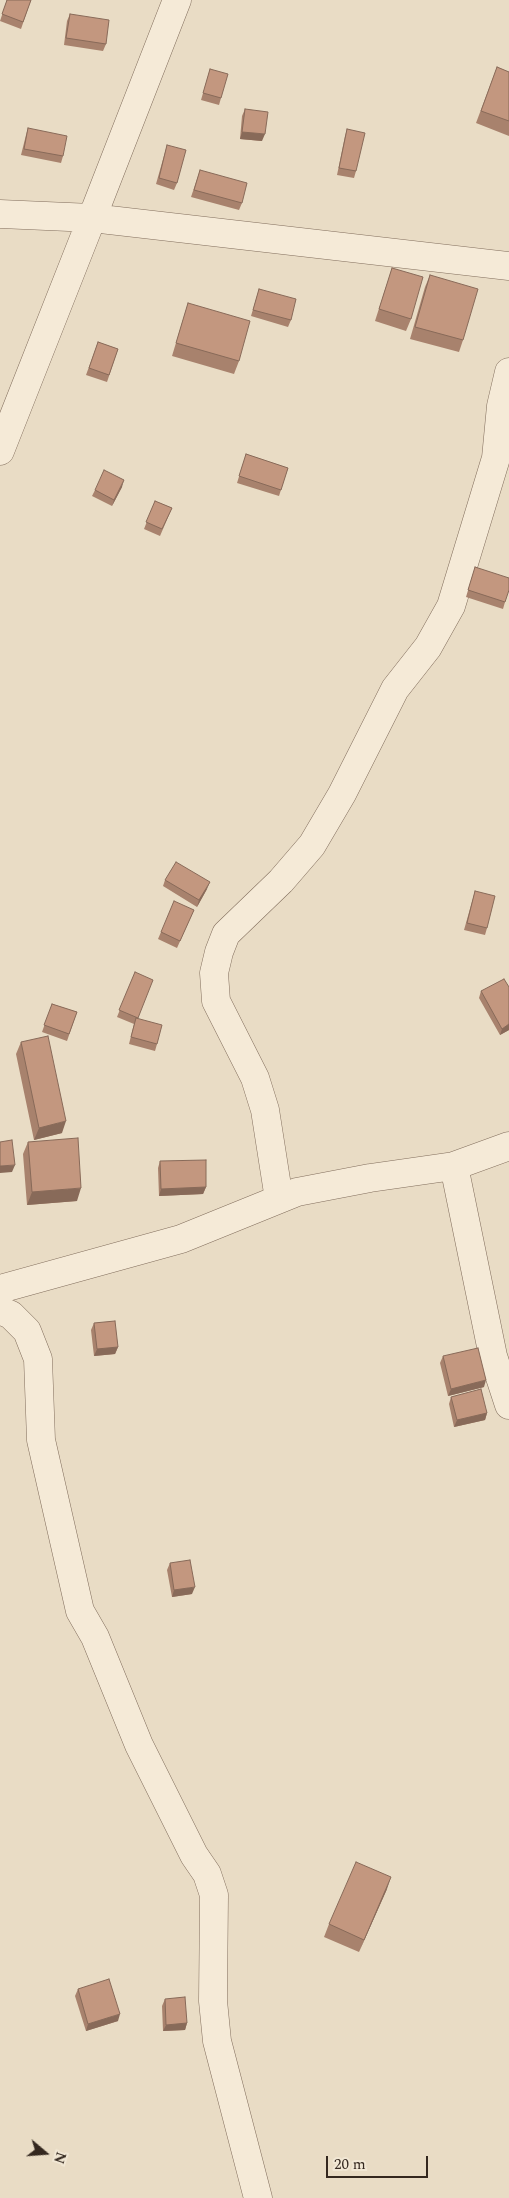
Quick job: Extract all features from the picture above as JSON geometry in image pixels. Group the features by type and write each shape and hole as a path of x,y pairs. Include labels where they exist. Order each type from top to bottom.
{"street":[{"path":"0,451 178,0"},
{"path":"0,214 92,218 509,266"},
{"path":"279,1199 265,1110 255,1078 216,1001 214,973 219,952 226,934 281,881 312,845 342,794 395,689 428,647 452,606 496,458 501,406 509,372"},
{"path":"0,1289 181,1239 297,1192 354,1180 454,1166 509,1146"},
{"path":"454,1166 493,1356 509,1405"},
{"path":"0,1310 11,1316 27,1331 38,1359 41,1440 80,1611 95,1637 139,1745 194,1855 207,1874 214,1895 213,2001 217,2041 258,2198"}],"building":[{"path":"7,0 31,0 23,22 2,14"},
{"path":"70,14 109,20 106,44 66,38"},
{"path":"497,67 509,72 509,121 481,111"},
{"path":"210,69 228,74 221,98 203,93"},
{"path":"245,109 268,112 265,134 242,132"},
{"path":"28,128 67,136 63,156 24,149"},
{"path":"347,129 365,133 356,171 339,168"},
{"path":"167,145 186,150 177,183 159,178"},
{"path":"200,170 247,183 242,203 194,190"},
{"path":"392,268 423,277 411,319 379,309"},
{"path":"430,275 478,289 463,340 415,327"},
{"path":"259,289 296,299 291,320 253,310"},
{"path":"188,303 250,321 239,361 176,343"},
{"path":"98,342 118,349 109,375 89,368"},
{"path":"246,454 288,468 281,490 239,476"},
{"path":"104,470 124,480 114,500 95,490"},
{"path":"155,501 172,508 162,529 146,522"},
{"path":"475,567 509,578 509,590 505,602 468,590"},
{"path":"176,862 210,882 199,900 165,880"},
{"path":"475,891 495,896 487,928 467,923"},
{"path":"174,901 194,910 180,941 161,932"},
{"path":"135,972 153,980 138,1018 119,1010"},
{"path":"504,979 509,987 509,1024 502,1029 481,991"},
{"path":"52,1004 77,1012 69,1034 44,1025"},
{"path":"136,1018 162,1025 157,1044 131,1037"},
{"path":"48,1036 66,1121 39,1128 21,1042"},
{"path":"78,1138 81,1188 32,1192 28,1142"},
{"path":"12,1140 15,1165 0,1166 0,1142"},
{"path":"206,1160 206,1187 161,1189 160,1161"},
{"path":"115,1321 118,1347 97,1349 94,1323"},
{"path":"478,1348 486,1380 451,1389 443,1356"},
{"path":"481,1389 487,1413 457,1420 451,1397"},
{"path":"190,1560 195,1587 174,1590 170,1563"},
{"path":"356,1862 391,1877 364,1940 329,1924"},
{"path":"109,1979 120,2014 88,2024 78,1989"},
{"path":"185,1997 187,2023 166,2025 165,1999"}]}
